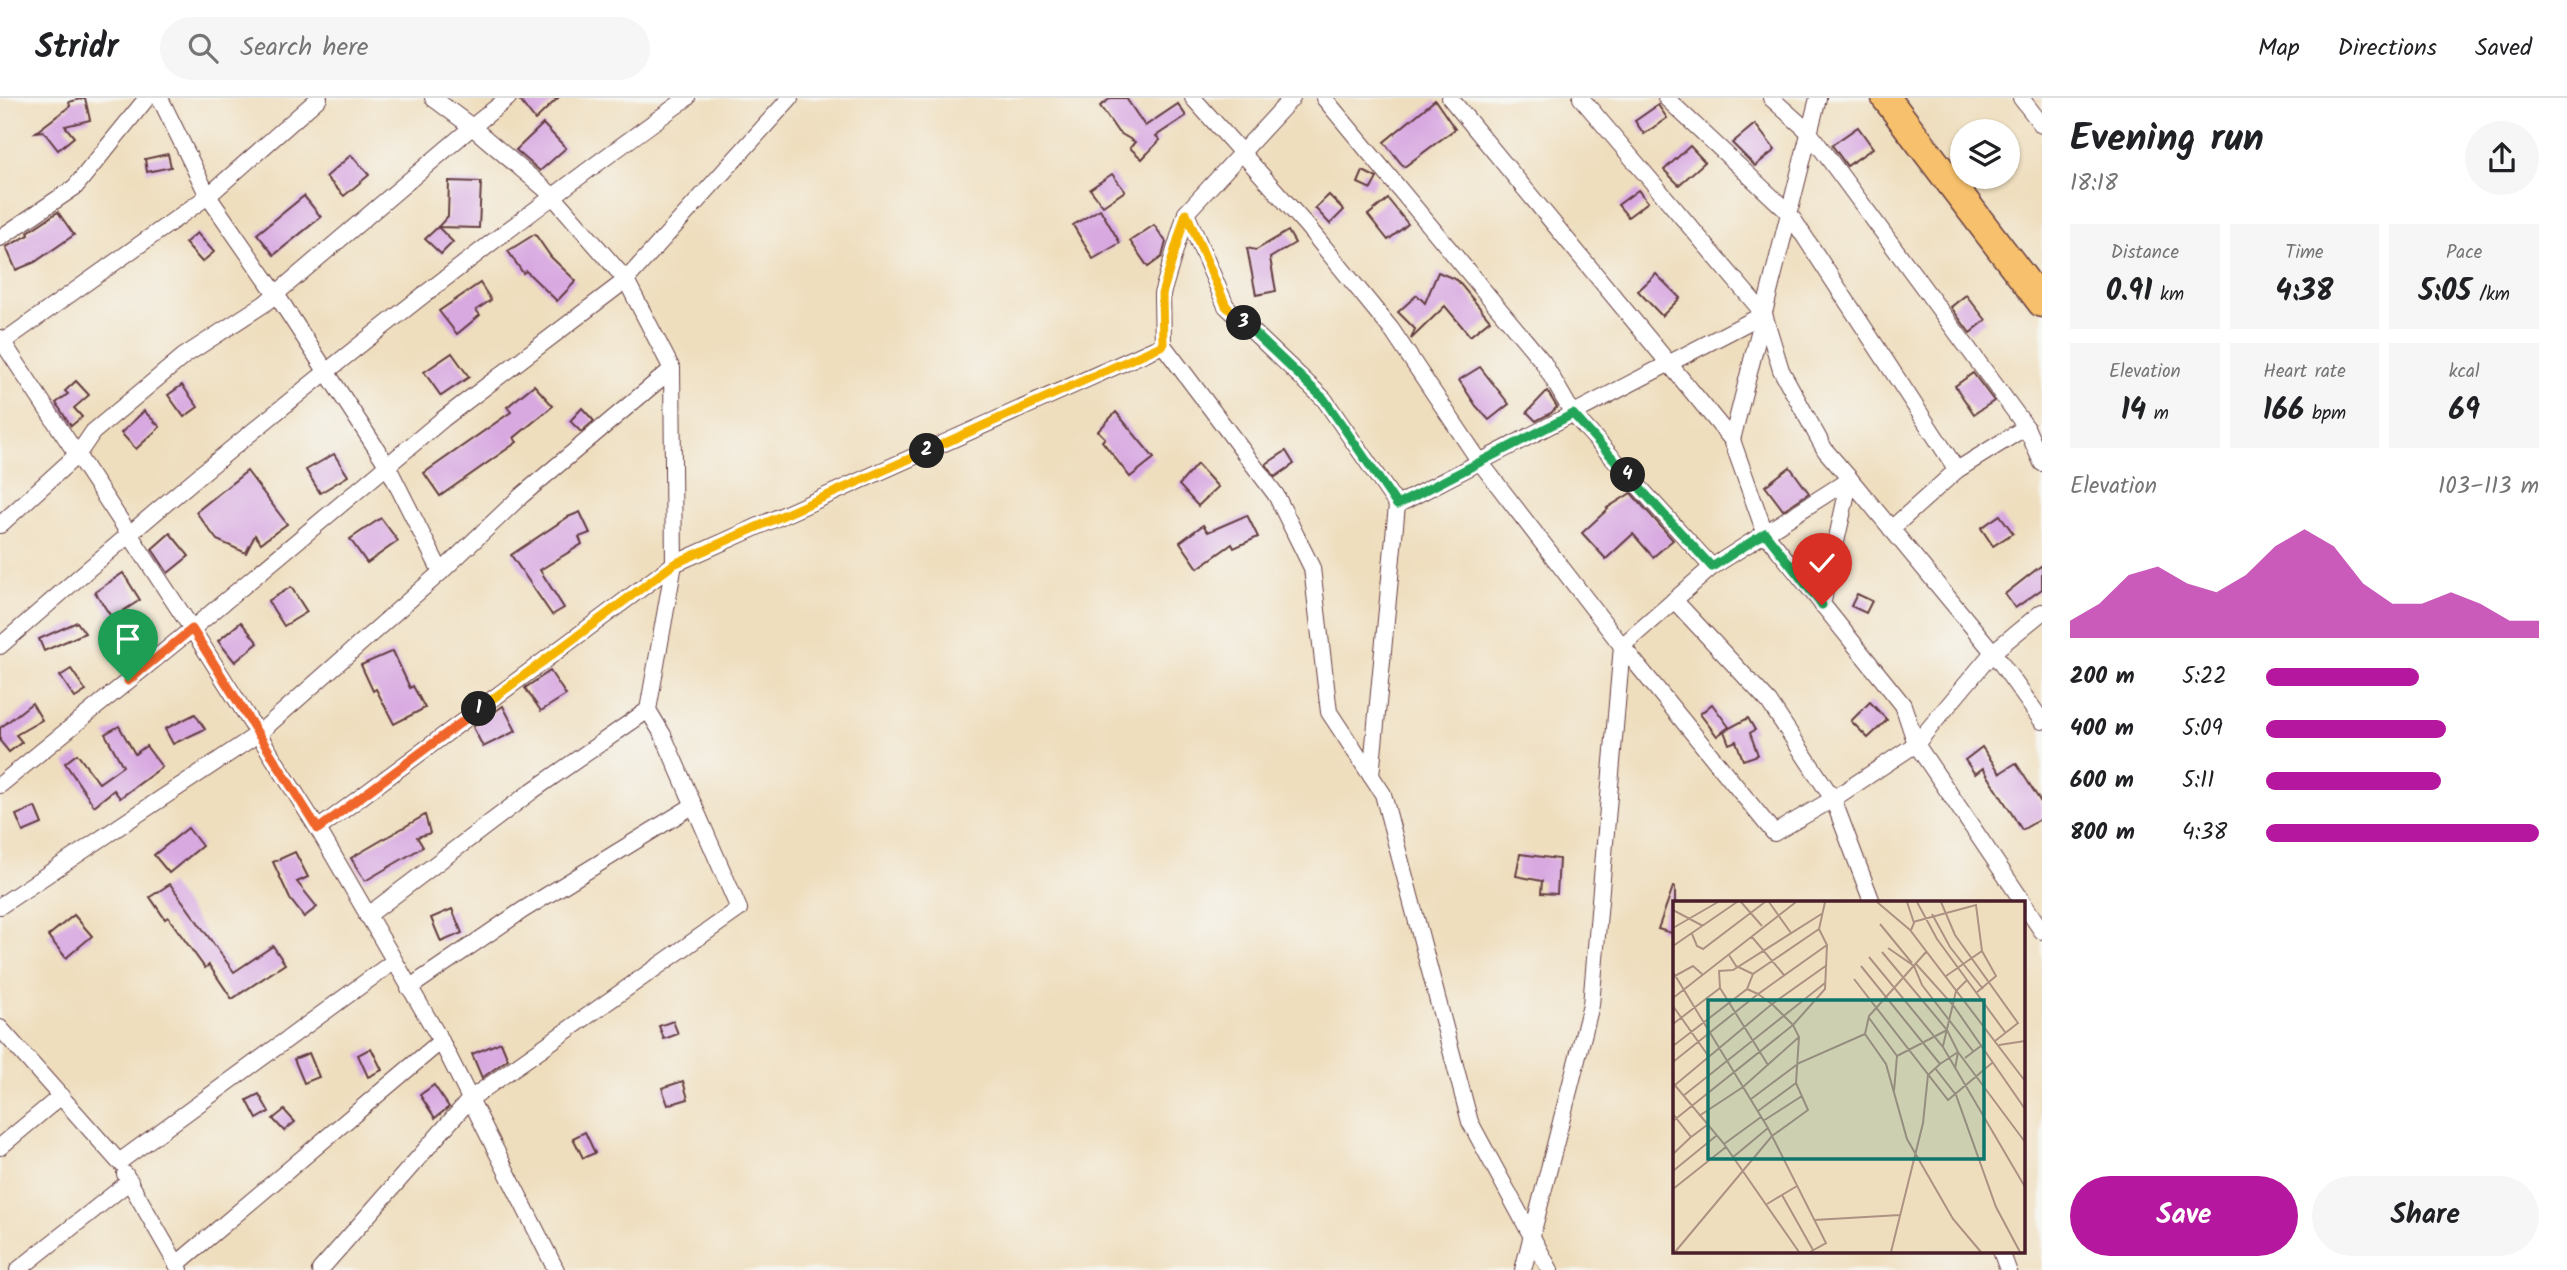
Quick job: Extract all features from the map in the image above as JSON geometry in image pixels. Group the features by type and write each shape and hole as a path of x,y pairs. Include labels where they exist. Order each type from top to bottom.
{"highway":[{"path":"1886,98 2042,303"}],"street":[{"path":"0,238 75,187 147,98"},
{"path":"160,98 208,196 276,294 387,465 441,572"},
{"path":"319,98 208,196 1,341 192,629 318,829 441,1041 556,1270"},
{"path":"320,1270 470,1099 739,909 663,735 648,710 674,564 672,369 626,280 552,195 472,127 433,98"},
{"path":"2,518 78,454 93,432 184,356 264,304 508,98"},
{"path":"0,646 128,533 326,371 552,195 687,98"},
{"path":"0,785 192,629 387,465 626,280 790,98"},
{"path":"1193,98 1306,225 1391,329 1480,462 1622,646 1774,834 1916,744 1993,652 2042,612"},
{"path":"1292,98 1186,213 1162,294 1163,345 1276,495 1312,568 1329,712 1383,794 1470,1122 1549,1270"},
{"path":"1324,98 1543,362 1573,414 1712,567"},
{"path":"1450,98 1732,440 1765,533 1903,705 1916,744 2022,901"},
{"path":"1581,98 1764,314 1781,370 1825,450 1993,652 2042,721"},
{"path":"1666,98 1789,213 1956,470"},
{"path":"1772,98 1809,132 2026,427 2042,463"},
{"path":"1732,440 1818,98"},
{"path":"2021,98 2042,125"},
{"path":"1186,213 1226,306 1324,399 1397,505 1371,776"},
{"path":"1397,505 1764,314"},
{"path":"318,829 674,564 1163,345"},
{"path":"0,906 258,734 441,572 521,496 672,369"},
{"path":"1891,529 1956,470 2026,427"},
{"path":"1523,1270 1591,1005 1622,646 1712,567 1850,479"},
{"path":"1822,605 1850,479"},
{"path":"1674,600 1769,702 1833,799 1872,901"},
{"path":"367,916 532,791 648,710"},
{"path":"409,988 523,910 694,805"},
{"path":"2024,904 2042,931"},
{"path":"119,1162 393,962"},
{"path":"0,1028 119,1162 178,1267 441,1041"},
{"path":"0,1147 61,1096"},
{"path":"18,1270 130,1181"},
{"path":"2001,1252 2008,1270"}],"building":[{"path":"85,98 90,120 65,126 74,137 58,150 43,131 36,132 70,106 69,102"},
{"path":"518,98 558,98 535,120"},
{"path":"1111,98 1126,98 1145,126 1178,104 1186,116 1156,136 1160,140 1142,159 1130,148 1135,142 1118,132 1100,106"},
{"path":"1435,100 1455,129 1404,167 1384,142"},
{"path":"1658,105 1667,118 1644,134 1635,121"},
{"path":"543,124 566,148 540,171 516,150"},
{"path":"1755,124 1775,150 1755,166 1732,143"},
{"path":"1858,127 1873,148 1847,166 1832,145"},
{"path":"1690,146 1705,162 1679,185 1664,170"},
{"path":"168,154 171,167 147,172 145,159"},
{"path":"351,155 369,175 344,196 326,177"},
{"path":"1363,171 1377,178 1371,189 1358,183"},
{"path":"1112,174 1125,191 1103,206 1090,189"},
{"path":"449,181 481,182 479,228 438,227 448,216"},
{"path":"1638,190 1648,202 1628,217 1618,205"},
{"path":"1329,195 1344,210 1330,224 1315,208"},
{"path":"304,196 321,217 274,255 257,234"},
{"path":"1388,199 1408,224 1388,240 1368,215"},
{"path":"1100,209 1120,243 1093,259 1073,225"},
{"path":"58,212 74,235 35,262 16,270 6,247 29,235 28,232"},
{"path":"1154,225 1166,242 1162,257 1148,267 1130,241"},
{"path":"438,227 453,242 441,254 425,239"},
{"path":"1288,231 1295,243 1270,258 1276,291 1256,295 1247,248 1256,250"},
{"path":"197,233 214,252 202,262 185,243"},
{"path":"535,234 551,257 576,281 557,301 526,271 523,273 508,251"},
{"path":"1438,272 1457,280 1490,320 1470,336 1445,306 1411,339 1415,329 1398,312 1417,295 1425,303"},
{"path":"1656,274 1680,298 1662,316 1638,291"},
{"path":"480,283 491,300 476,310 480,315 457,334 439,311"},
{"path":"1966,295 1986,320 1970,333 1951,307"},
{"path":"452,353 469,377 441,396 424,372"},
{"path":"1480,367 1509,404 1489,420 1459,380"},
{"path":"1973,373 1994,401 1974,414 1955,386"},
{"path":"76,381 89,395 74,408 82,417 71,426 56,403 68,394 65,391"},
{"path":"182,385 198,407 184,417 168,395"},
{"path":"534,385 553,406 514,438 517,442 440,496 424,473 511,412 507,407"},
{"path":"1547,391 1557,407 1536,421 1527,412"},
{"path":"582,408 594,421 581,432 570,421"},
{"path":"144,411 160,427 136,449 121,433"},
{"path":"1116,412 1154,458 1130,477 1102,441 1105,438 1098,431"},
{"path":"1286,451 1294,464 1275,477 1266,464"},
{"path":"334,454 348,476 320,493 306,470"},
{"path":"1197,464 1218,487 1198,506 1179,485"},
{"path":"1790,467 1809,493 1783,510 1765,486"},
{"path":"247,471 287,524 261,543 255,535 246,553 217,540 196,512"},
{"path":"1631,493 1673,540 1653,557 1633,534 1606,559 1582,533 1607,508"},
{"path":"580,512 590,533 579,537 582,544 540,570 564,608 552,615 511,555 568,517"},
{"path":"1247,515 1258,537 1234,548 1232,544 1198,568 1180,542 1203,525 1208,532"},
{"path":"2000,515 2013,533 1993,546 1981,528"},
{"path":"381,518 398,541 367,563 350,539"},
{"path":"170,533 189,556 168,573 152,549"},
{"path":"2042,565 2042,589 2015,608 2005,594"},
{"path":"123,573 140,600 112,618 95,592"},
{"path":"291,587 307,612 284,626 268,601"},
{"path":"1857,594 1872,601 1866,613 1851,606"},
{"path":"77,622 85,633 44,651 39,639"},
{"path":"241,622 258,643 235,662 218,641"},
{"path":"393,651 410,688 413,686 425,708 394,724 376,689 373,691 361,665"},
{"path":"71,669 86,691 75,698 60,676"},
{"path":"550,671 566,695 541,711 525,688"},
{"path":"1870,702 1887,720 1868,738 1851,721"},
{"path":"32,703 42,720 16,735 22,742 9,752 0,741 0,728"},
{"path":"1712,704 1729,727 1717,736 1700,714"},
{"path":"503,706 516,731 483,747 473,727"},
{"path":"195,714 205,729 173,744 165,729"},
{"path":"1748,718 1755,730 1750,733 1758,755 1743,760 1736,741 1729,744 1724,731"},
{"path":"119,726 135,754 146,746 162,767 120,798 114,790 94,806 65,763 77,754 99,783 123,766 105,734"},
{"path":"1982,747 2000,773 2016,763 2042,804 2042,818 2022,830 1983,768 1975,774 1965,760"},
{"path":"35,807 42,824 23,832 16,815"},
{"path":"425,815 430,833 417,837 423,847 365,881 351,858"},
{"path":"188,828 202,846 169,873 154,855"},
{"path":"295,852 308,877 297,882 317,907 304,917 290,899 273,862"},
{"path":"1520,854 1559,859 1557,894 1541,893 1542,881 1516,876"},
{"path":"170,884 234,972 273,946 285,964 232,999 209,965 205,968 150,897"},
{"path":"1673,887 1675,887 1673,933 1658,929"},
{"path":"452,909 462,933 441,942 431,918"},
{"path":"74,915 92,936 66,958 48,936"},
{"path":"673,1021 678,1034 664,1039 659,1026"},
{"path":"501,1042 508,1059 482,1078 472,1054"},
{"path":"371,1048 382,1070 368,1077 358,1055"},
{"path":"309,1053 319,1077 304,1083 294,1059"},
{"path":"683,1081 688,1099 668,1105 662,1088"},
{"path":"434,1085 449,1107 435,1118 420,1095"},
{"path":"259,1094 269,1112 257,1119 247,1100"},
{"path":"284,1110 295,1122 284,1131 273,1119"},
{"path":"585,1132 595,1153 583,1158 573,1138"}],"route":[{"path":"128,681 192,629 318,829 674,564 1163,345 1162,294 1186,213 1226,306 1324,399 1397,505 1573,414 1712,567 1765,533 1822,605"}]}
